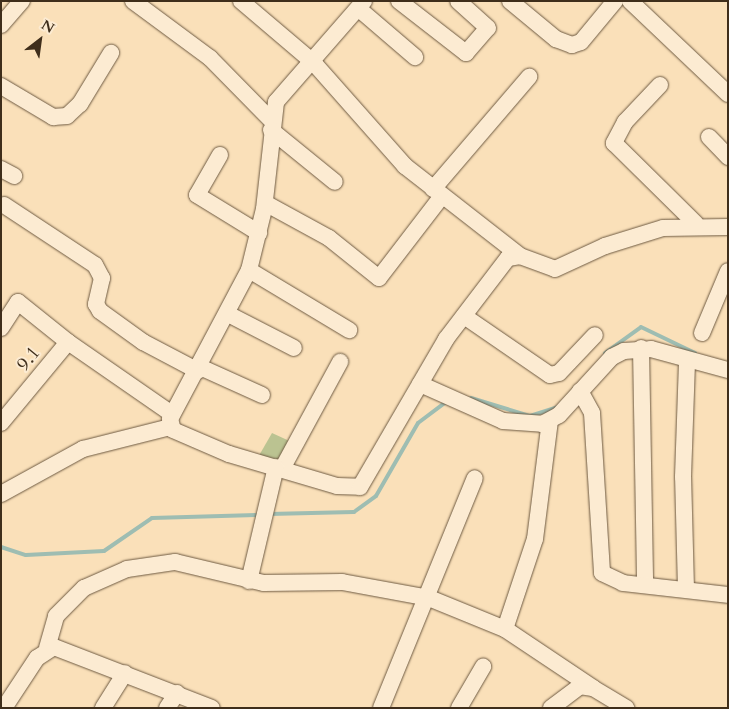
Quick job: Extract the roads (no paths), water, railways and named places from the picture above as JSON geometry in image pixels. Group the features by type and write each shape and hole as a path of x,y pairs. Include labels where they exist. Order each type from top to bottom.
{"street":[{"path":"1,25 22,1"},
{"path":"133,1 210,58 272,125 335,182"},
{"path":"399,1 466,53 488,28 458,1"},
{"path":"510,1 556,39 572,46 614,1"},
{"path":"630,1 728,94"},
{"path":"246,3 313,62 377,137 437,192 520,256 555,269 645,232 696,224 728,227"},
{"path":"1,494 83,449 171,420 228,314 249,270 265,203 272,125 281,95 313,62 362,5 415,57"},
{"path":"1,86 53,117 67,116 80,104 111,53"},
{"path":"265,203 329,238 379,278 437,192 530,77"},
{"path":"660,85 625,122 614,143 696,224"},
{"path":"709,137 728,157"},
{"path":"220,155 197,195 259,233"},
{"path":"4,205 95,265 102,278 96,304 100,311 143,342 199,369 262,395"},
{"path":"1,328 18,302 202,444 337,486 360,487 420,384 464,316 503,263 520,256"},
{"path":"249,270 349,330"},
{"path":"702,333 728,271"},
{"path":"228,314 294,348"},
{"path":"464,316 550,376 559,373 595,335"},
{"name":"9.1","path":"3,418 68,342"},
{"path":"420,384 460,404 503,421 532,425 550,421 612,357 641,348 728,370"},
{"path":"641,348 645,586"},
{"path":"686,589 682,477 687,360"},
{"path":"249,581 270,488 279,468 340,362"},
{"path":"580,390 592,413 600,567 614,581 728,595"},
{"path":"505,629 534,539 550,421"},
{"path":"381,708 429,598 475,478"},
{"path":"4,708 47,648 51,626 68,600 127,568 175,562 249,581 342,582 429,598 505,629 626,708"},
{"path":"47,648 61,648 212,708"},
{"path":"459,708 483,667"},
{"path":"103,708 125,673"},
{"path":"551,708 573,689 593,688"},
{"path":"167,708 176,694"}],"waterway":[{"path":"605,353 641,327 695,353"},
{"path":"471,398 530,416 557,407"},
{"path":"269,514 354,512 376,496 418,423 447,401"},
{"path":"1,547 26,555 104,551 152,518 260,515"}]}
